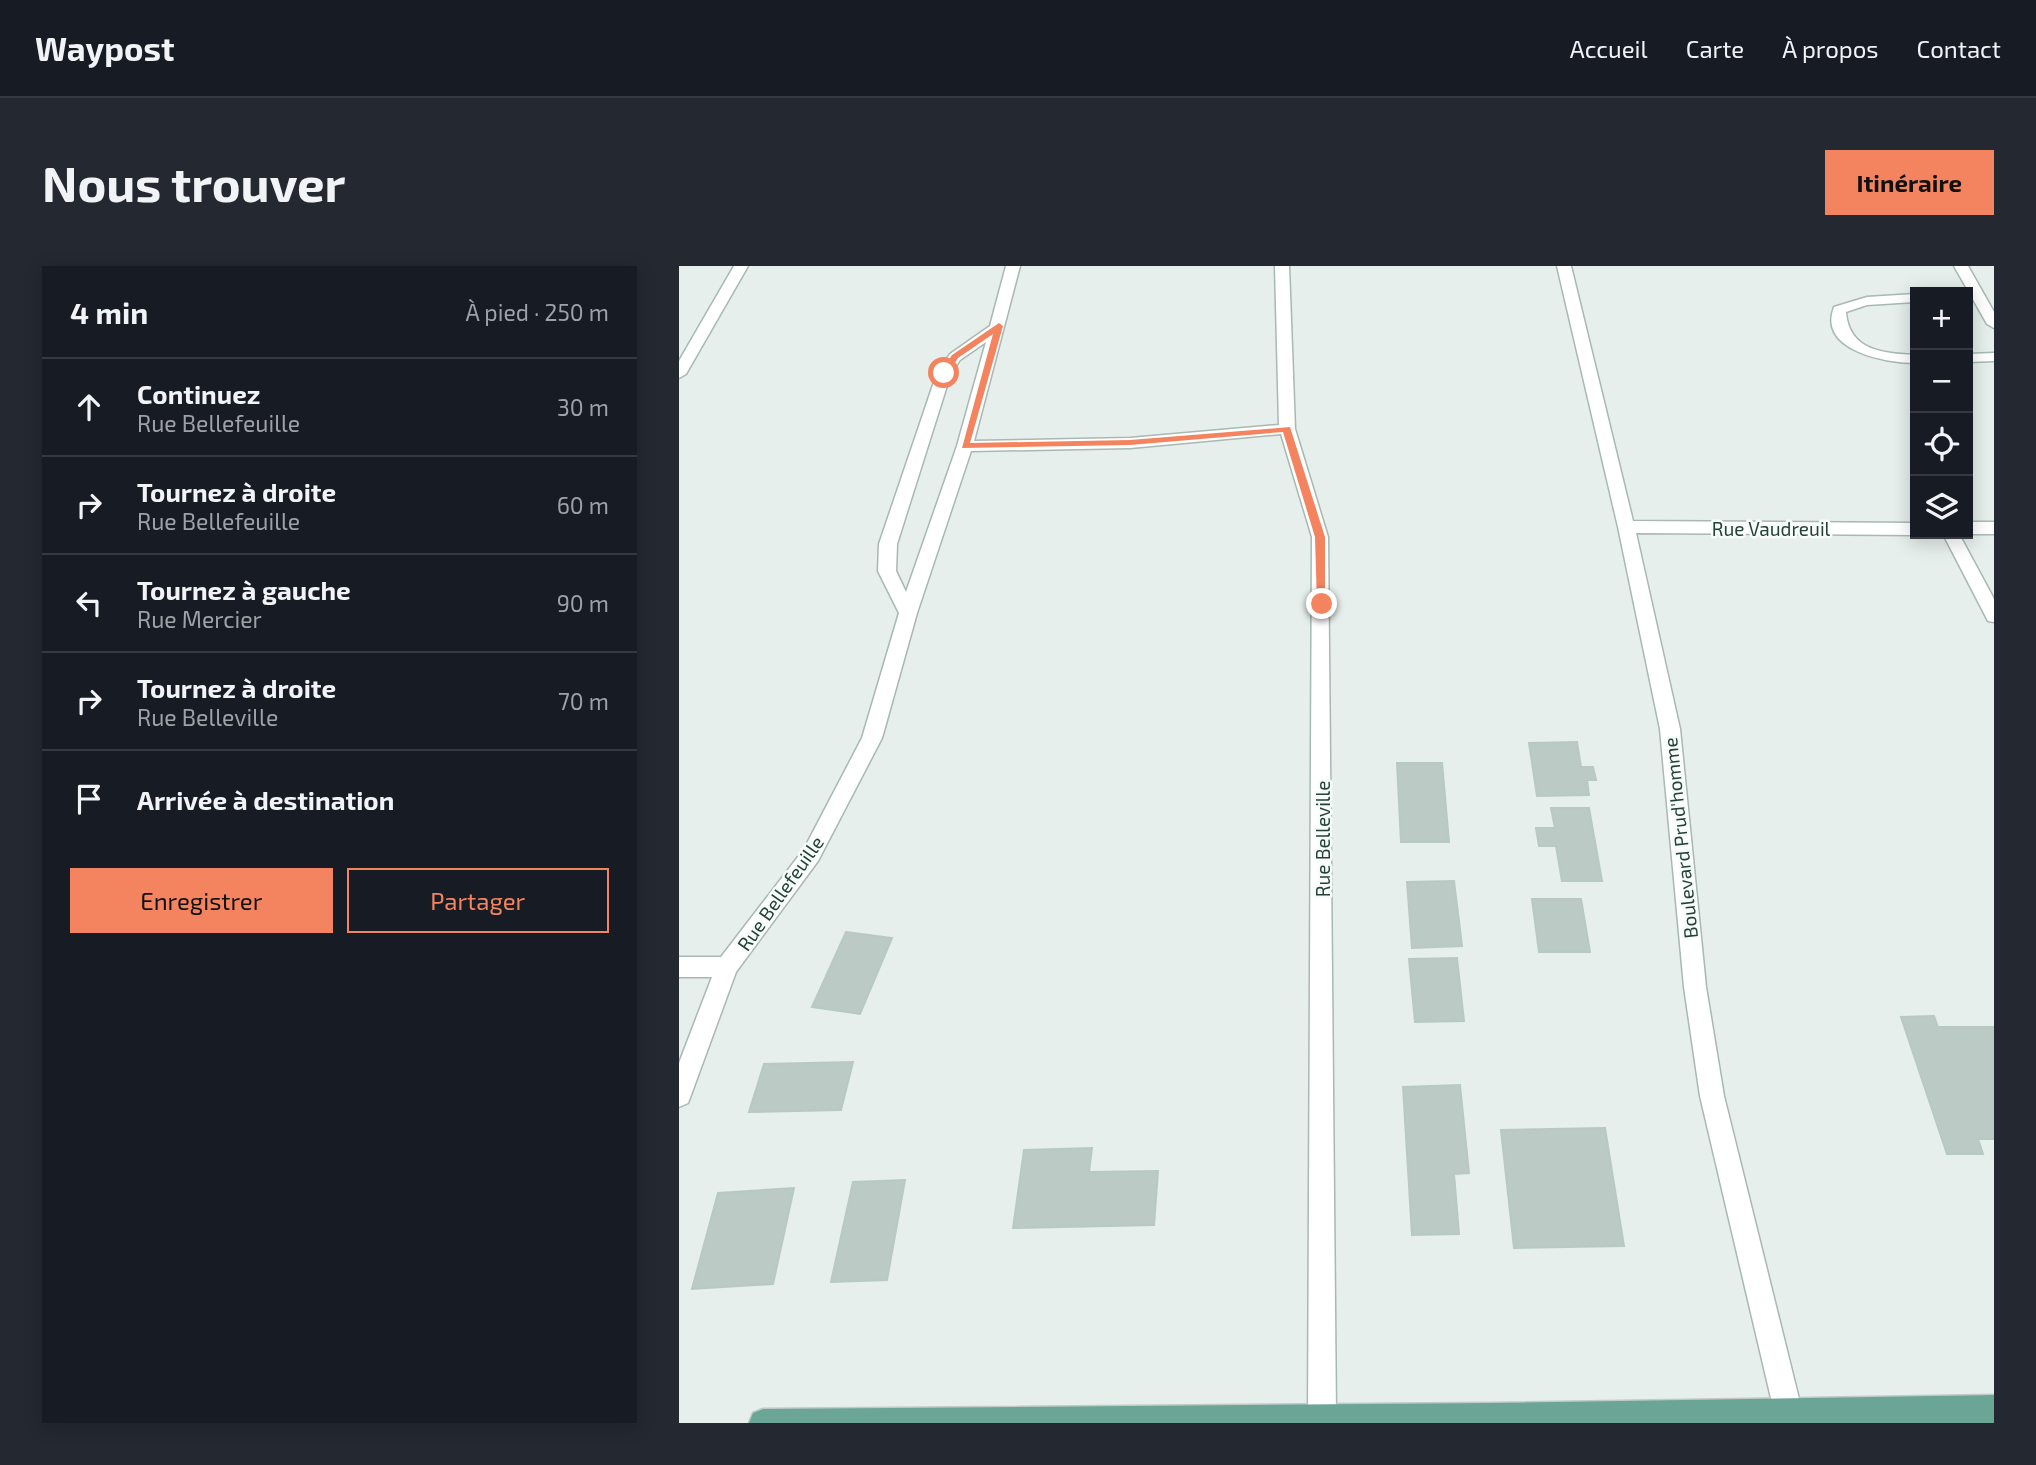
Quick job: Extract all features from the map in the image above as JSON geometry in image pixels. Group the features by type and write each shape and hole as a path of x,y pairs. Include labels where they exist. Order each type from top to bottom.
{"main road":[{"path":"763,1423 1322,1416 1491,1420 1788,1411 1994,1409"}],"street":[{"path":"679,373 741,266"},
{"name":"Rue Bellefeuille","path":"679,1095 727,967 811,855 872,738 908,613 965,446 1013,266"},
{"name":"Rue Belleville","path":"1282,266 1287,429 1320,537 1322,1416"},
{"name":"Boulevard Prud'homme","path":"1564,266 1626,527 1670,729 1695,987 1712,1096 1788,1411"},
{"path":"1961,266 1969,287"},
{"path":"1973,296 1994,324"},
{"path":"1910,299 1873,300 1850,304 1839,310 1838,319 1843,334 1855,347 1876,356 1910,359"},
{"path":"908,613 887,571 888,544 895,517 944,373 955,357 999,326"},
{"path":"1973,358 1994,357"},
{"path":"965,446 1130,443 1287,429"},
{"name":"Rue Vaudreuil","path":"1626,527 1910,529"},
{"path":"1973,528 1994,528"},
{"path":"1954,539 1994,616"},
{"path":"679,967 727,967"}],"building":[{"path":"1577,742 1581,767 1593,767 1596,780 1587,780 1589,795 1537,796 1529,743"},
{"path":"1397,763 1442,763 1449,842 1401,842"},
{"path":"1551,808 1589,808 1602,881 1562,881 1556,846 1539,846 1536,828 1555,828"},
{"path":"1454,881 1462,946 1412,948 1407,882"},
{"path":"1532,899 1581,899 1590,952 1539,952"},
{"path":"846,932 892,938 860,1014 812,1007"},
{"path":"1457,958 1464,1021 1415,1022 1409,959"},
{"path":"1934,1016 1938,1027 1994,1027 1994,1139 1978,1139 1983,1154 1947,1154 1901,1017"},
{"path":"853,1062 841,1110 749,1112 764,1064"},
{"path":"1460,1085 1469,1173 1454,1174 1459,1234 1412,1235 1403,1087"},
{"path":"1605,1128 1624,1246 1514,1248 1501,1130"},
{"path":"1092,1148 1089,1172 1158,1171 1154,1225 1013,1228 1024,1150"},
{"path":"905,1180 887,1280 831,1282 853,1182"},
{"path":"794,1188 773,1284 692,1289 718,1193"}],"route":[{"path":"944,373 955,357 999,326 965,446 1130,443 1287,429 1315,513 1320,537 1322,604"}]}
